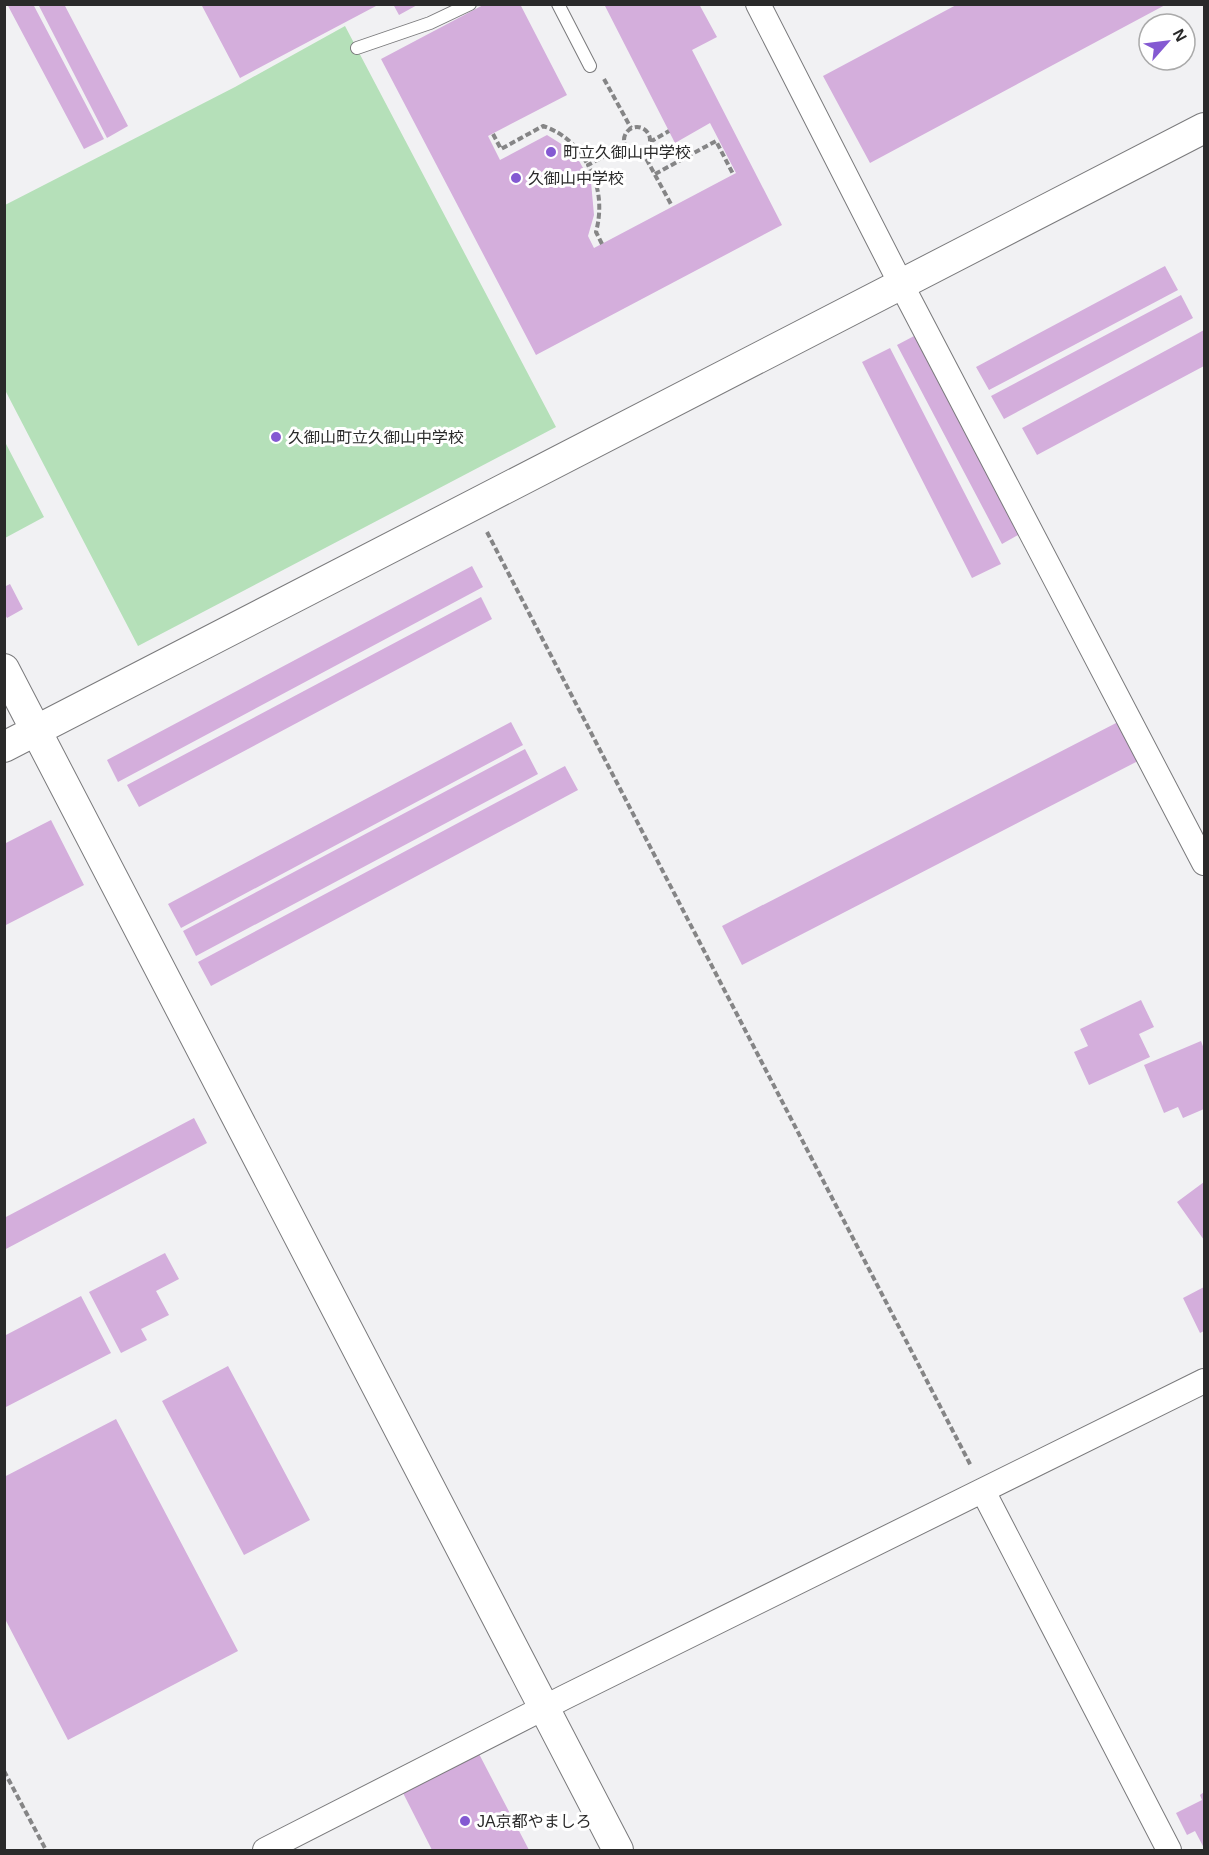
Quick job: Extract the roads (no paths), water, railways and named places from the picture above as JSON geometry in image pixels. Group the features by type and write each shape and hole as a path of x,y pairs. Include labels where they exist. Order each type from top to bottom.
{"street":[{"path":"758,4 901,284 1204,863"},
{"path":"4,747 1204,128"},
{"path":"4,669 618,1851"},
{"path":"265,1851 544,1708 1204,1381"},
{"path":"983,1491 1169,1851"}],"lane":[{"path":"357,48 430,23 470,4"},
{"path":"558,4 590,66"}],"place":[{"name":"町立久御山中学校","path":"551,152"},
{"name":"久御山中学校","path":"516,178"},
{"name":"久御山町立久御山中学校","path":"276,437"},
{"name":"JA京都やましろ","path":"465,1821"}]}
